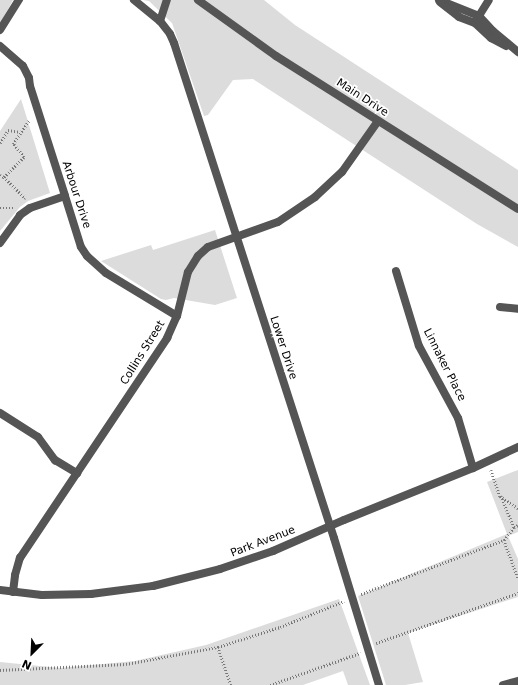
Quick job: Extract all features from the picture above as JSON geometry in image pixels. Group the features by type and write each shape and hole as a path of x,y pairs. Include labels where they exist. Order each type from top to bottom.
{"street":[{"path":"0,30 19,0"},
{"name":"Lower Drive","path":"134,0 160,21 170,34 174,43 330,526 379,685"},
{"path":"160,21 167,0"},
{"name":"Main Drive","path":"198,0 262,47 518,209"},
{"path":"439,0 459,17 477,20 491,38 516,51"},
{"path":"477,20 489,0"},
{"name":"Arbour Drive","path":"0,46 19,62 27,72 30,86 81,247 94,265 177,316"},
{"name":"Collins Street","path":"13,592 15,575 20,558 162,346 177,316 188,272 198,256 208,247 278,222 320,193 342,172 378,121"},
{"path":"0,243 20,215 30,208 65,196"},
{"name":"Linnaker Place","path":"396,271 419,346 458,418 473,468"},
{"path":"500,307 518,309"},
{"path":"0,413 38,437 55,460 77,473"},
{"name":"Park Avenue","path":"0,590 59,595 91,594 153,586 246,562 473,468 518,447"},
{"path":"503,685 517,683"}],"path":[{"path":"4,177 24,157 13,144 29,120"},
{"path":"0,143 8,130 20,132"},
{"path":"0,175 4,177 25,198 21,202"},
{"path":"0,208 12,209 17,205"},
{"path":"491,470 500,496 514,527"},
{"path":"500,496 518,508"},
{"path":"0,670 126,664 218,647 280,627 352,597 504,540 514,527 518,525"},
{"path":"504,540 518,578"},
{"path":"270,685 315,671 369,650 376,642 518,593"},
{"path":"218,647 231,685"}],"shaded area":[{"path":"0,0 13,0 0,24"},
{"path":"143,0 264,0 295,25 518,170 518,247 477,224 253,79 233,80 208,115 204,116 172,23 149,1"},
{"path":"21,99 50,193 28,201 20,207 0,231 0,131"},
{"path":"215,230 237,298 215,305 174,298 166,300 161,299 101,261 151,245 153,250"},
{"path":"518,470 518,532 508,536 518,559 518,597 408,633 423,682 405,685 386,685 358,596 507,534 487,482"},
{"path":"339,599 370,685 348,685 343,671 303,685 0,685 0,662 60,668 135,661 206,645"}]}
